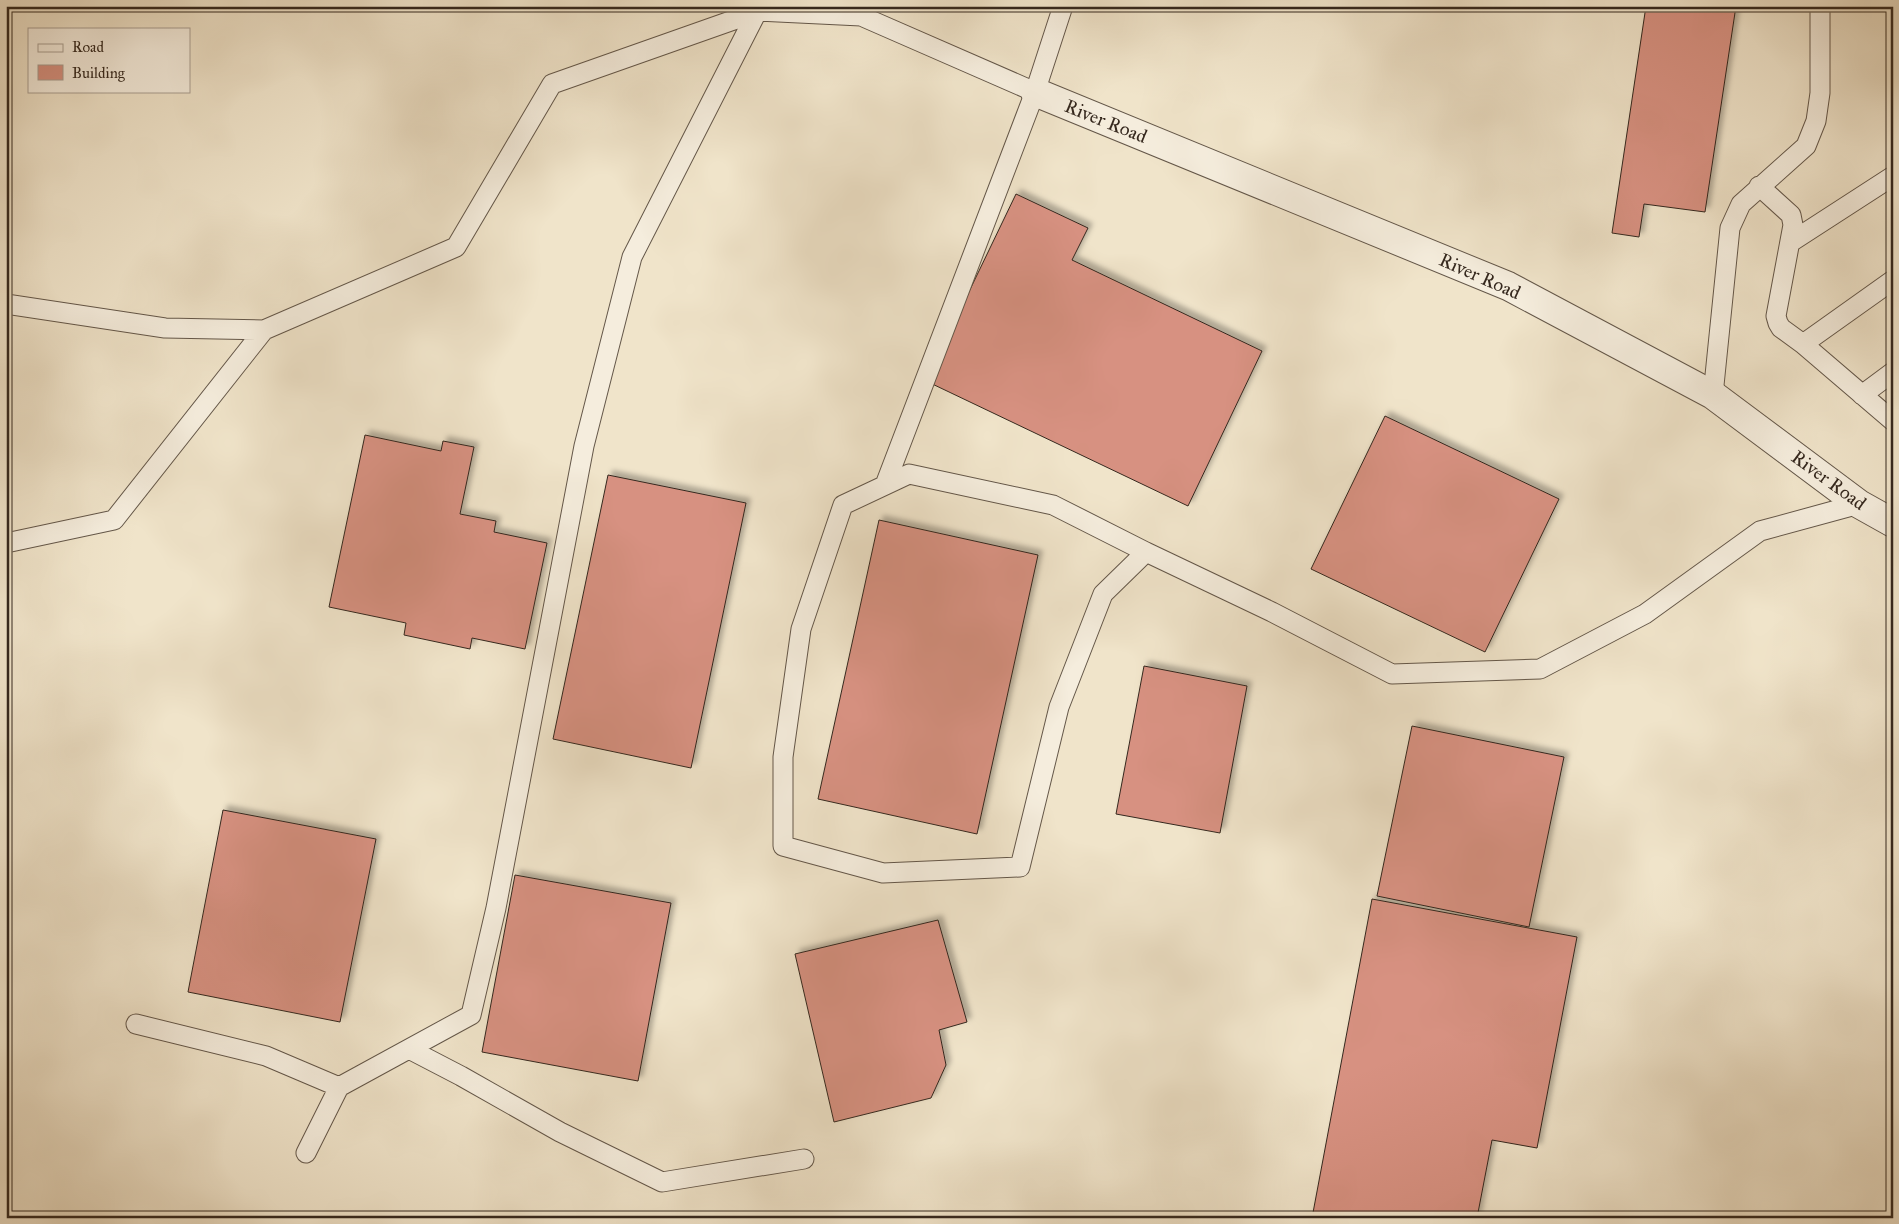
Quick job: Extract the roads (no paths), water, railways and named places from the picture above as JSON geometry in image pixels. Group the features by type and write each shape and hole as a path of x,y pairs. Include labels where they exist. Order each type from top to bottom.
{"street":[{"name":"River Road","path":"1035,92 1508,286 1713,395 1859,504 1893,523"}],"lane":[{"path":"885,485 1035,92 1063,6"},
{"path":"1713,395 1730,228 1741,204 1806,146 1816,122 1820,93 1820,6"},
{"path":"6,304 165,328 264,330 456,247 552,84 760,9 861,16 1035,92"},
{"path":"306,1154 339,1087 471,1014 496,908 584,446 632,257 760,9"},
{"path":"1791,242 1893,176"},
{"path":"1759,186 1791,216 1793,225 1776,316 1778,323 1781,328 1803,344 1893,421"},
{"path":"1803,344 1893,280"},
{"path":"6,543 114,520 264,330"},
{"path":"1862,395 1893,372"},
{"path":"1146,552 1103,594 1058,707 1020,867 883,873 783,846 783,757 801,629 843,505 910,474 1053,505 1272,612 1392,674 1540,669 1645,614 1760,530 1859,504"},
{"path":"136,1024 266,1056 339,1087"},
{"path":"409,1049 560,1132 662,1182 804,1159"}]}
